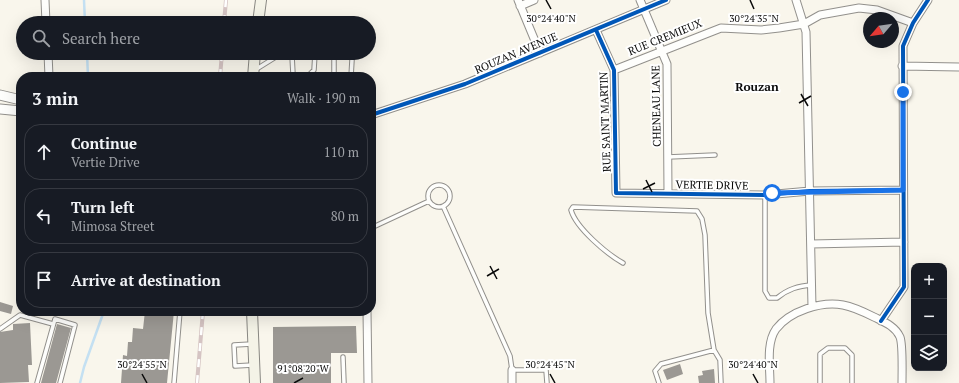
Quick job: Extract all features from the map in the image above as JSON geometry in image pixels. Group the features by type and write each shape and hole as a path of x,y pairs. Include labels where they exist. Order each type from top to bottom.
{"main road":[{"path":"259,16 261,0"},
{"path":"253,72 255,60"},
{"path":"252,316 255,383"}],"street":[{"path":"45,0 46,16"},
{"path":"534,0 519,3 540,54"},
{"name":"CHENEAU LANE","path":"640,0 667,64 668,193"},
{"name":"ROUZAN AVENUE","path":"376,113 465,84 540,54 666,0"},
{"path":"796,0 806,32 812,307"},
{"path":"881,321 904,287 903,46 913,23 928,0"},
{"name":"RUE CREMIEUX","path":"614,70 721,28 761,30 804,24 820,15 859,8 877,10 913,23"},
{"name":"RUE SAINT MARTIN","path":"596,30 614,70 616,193"},
{"path":"48,60 49,72"},
{"path":"902,66 959,67"},
{"path":"0,95 16,99"},
{"path":"0,109 16,111"},
{"name":"VERTIE DRIVE","path":"616,193 765,195 810,191 903,190"},
{"path":"811,244 904,242"},
{"path":"770,383 770,343 776,330 788,318 812,307 842,304 890,325 900,338 902,383"},
{"path":"367,316 368,383"},
{"path":"512,370 512,383"}],"lane":[{"path":"256,72 270,60"},
{"path":"292,60 293,72"},
{"path":"312,72 314,70 315,60"},
{"path":"334,60 334,72"},
{"path":"351,72 352,60"},
{"path":"668,157 715,155"},
{"path":"442,185 448,189 450,196 448,203 443,206 434,206 429,201 429,191 434,186 442,185"},
{"path":"765,195 765,291 769,298 777,298 786,291 801,286 812,285"},
{"path":"376,226 429,201"},
{"path":"443,206 510,356 512,370 546,370 547,383"},
{"path":"623,263 608,253 592,238 573,216 571,210 573,207 697,211 702,219 705,241 708,313 714,350 720,360 721,383"},
{"path":"0,329 19,316"},
{"path":"24,316 53,324"},
{"path":"174,383 180,316"},
{"path":"37,383 54,319 75,325 60,383"},
{"path":"253,344 234,345 235,366 254,365"},
{"path":"820,383 820,354 828,348 845,348 852,355 852,383"},
{"path":"659,383 655,371 661,364 714,350"},
{"path":"344,357 344,383"}],"building":[{"path":"0,302 13,306 11,314 0,311"},
{"path":"144,316 174,316 167,383 121,383 123,355 127,356 128,342 132,342 133,328 143,329"},
{"path":"30,323 32,365 28,365 29,382 0,383 0,332 13,330 13,324"},
{"path":"57,324 71,328 56,383 41,383"},
{"path":"356,326 357,353 331,353 331,383 273,383 273,327"},
{"path":"680,364 683,374 667,380 663,370"},
{"path":"714,369 715,383 699,383 698,376 703,375 702,371"}],"waterway":[{"path":"84,0 85,16"},
{"path":"87,60 88,72"},
{"path":"80,383 84,367 102,316"}],"railway":[{"path":"225,16 226,0"},
{"path":"220,72 221,60"},
{"path":"197,383 203,316"}],"cycle path":[{"path":"376,113 465,84 666,0"},
{"path":"881,321 904,287 903,46 913,23 928,0"},
{"path":"596,30 614,70 616,193 765,195 810,191 903,190"}],"district":[{"name":"Rouzan","path":"757,86"}],"route":[{"path":"772,193 903,190 903,92"}]}
